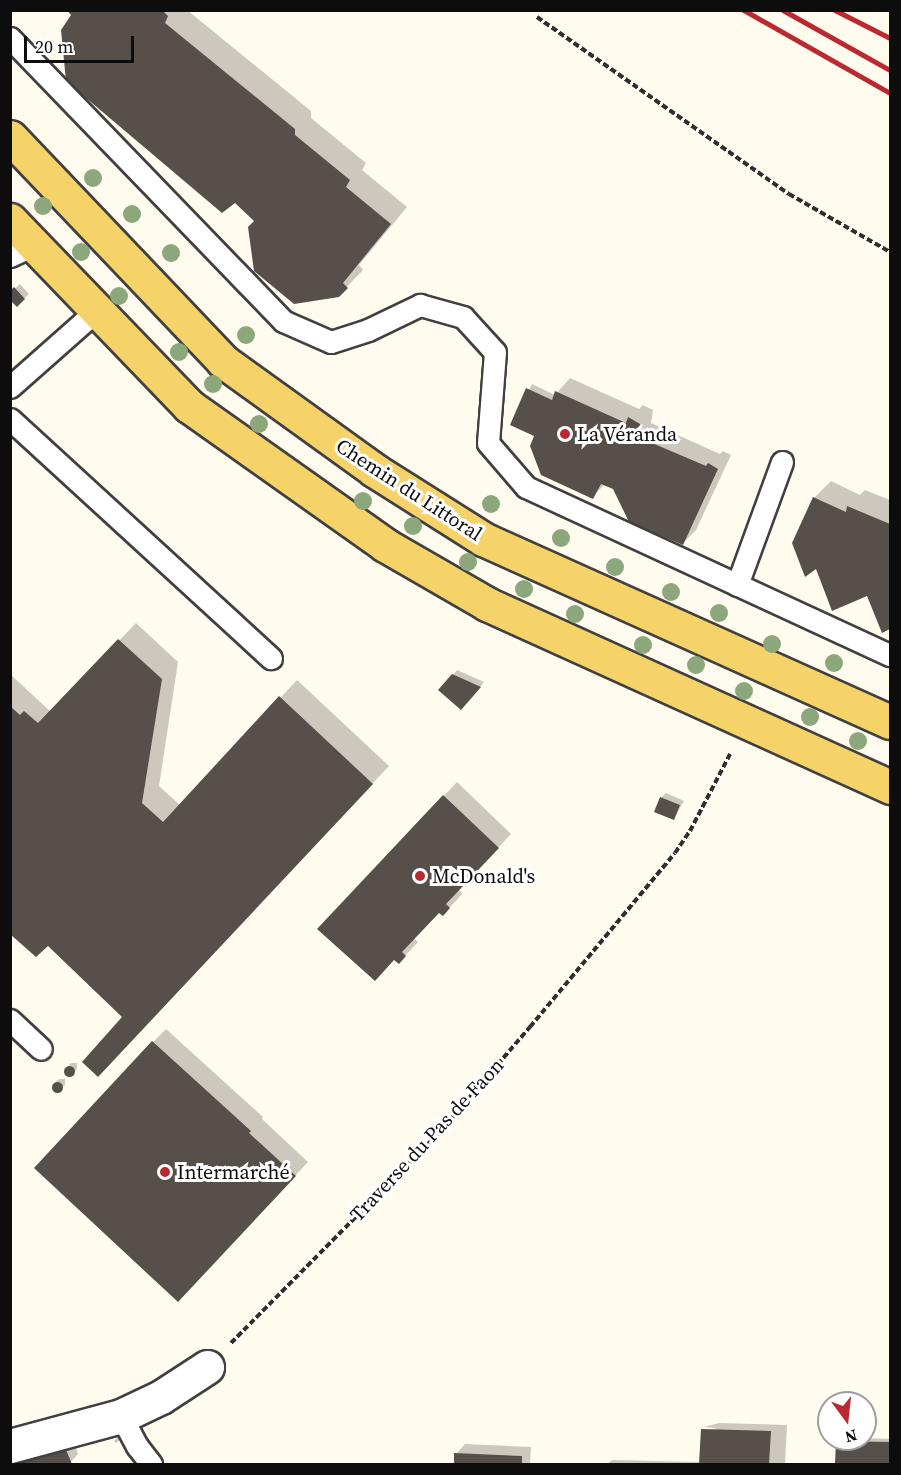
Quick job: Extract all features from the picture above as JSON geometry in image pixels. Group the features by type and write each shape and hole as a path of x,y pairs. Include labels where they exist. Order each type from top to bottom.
{"main road":[{"name":"Chemin du Littoral","path":"10,137 223,361 374,470 483,539 891,722"},
{"path":"10,220 22,250 97,310 189,406 385,546 487,604 891,787"}],"street":[{"path":"10,1446 121,1416 161,1397 207,1367"}],"lane":[{"path":"10,38 283,321 331,342 368,330 420,305 463,317 495,352 488,443 526,487 891,655"},
{"path":"10,387 97,310"},
{"path":"10,419 271,658"},
{"path":"737,585 782,462"},
{"path":"10,1020 41,1049"},
{"path":"121,1416 137,1446 151,1464"}],"path":[{"path":"537,17 789,194 891,252"},
{"name":"Traverse du Pas de Faon","path":"207,1367 439,1133 576,972 690,831 726,766 744,720"}],"building":[{"path":"67,10 162,10 168,16 165,23 295,129 295,135 350,180 346,187 391,224 343,283 348,288 339,297 294,304 254,271 248,227 254,221 235,203 222,213 66,81 61,30 71,15"},
{"path":"14,287 25,299 17,307 10,300 10,291"},
{"path":"526,388 552,400 555,391 626,423 628,417 640,424 638,437 706,466 708,463 718,469 683,545 629,522 613,489 601,484 593,499 541,475 530,446 534,436 510,425"},
{"path":"813,497 846,512 847,506 890,524 890,629 882,633 867,596 832,611 816,569 805,577 792,543"},
{"path":"118,639 162,679 142,803 163,822 279,696 373,784 98,1077 82,1062 122,1017 48,946 36,957 10,934 10,706 20,715 24,711 38,723"},
{"path":"452,674 481,687 461,710 438,690"},
{"name":"McDonald's","path":"443,795 499,848 446,904 450,908 443,916 439,913 402,952 406,956 399,964 394,960 375,981 317,929"},
{"path":"660,797 680,805 674,820 654,812"},
{"name":"Intermarché","path":"152,1041 251,1131 249,1133 296,1176 178,1302 34,1168"},
{"path":"69,1066 73,1067 73,1075 69,1076 65,1075 64,1071 65,1067"},
{"path":"57,1082 61,1083 61,1091 57,1092 53,1091 52,1087 53,1083"},
{"path":"701,1429 771,1431 769,1464 699,1464"},
{"path":"877,1442 890,1442 890,1464 835,1464 836,1451 877,1451"},
{"path":"63,1443 72,1464 10,1464 10,1457"},
{"path":"454,1453 522,1456 522,1464 454,1464"}],"railway":[{"path":"744,10 890,93"},
{"path":"783,10 890,70"},
{"path":"835,10 890,38"}],"place":[{"name":"La Véranda","path":"565,434"},
{"name":"McDonald's","path":"420,876"},
{"name":"Intermarché","path":"165,1172"}]}
